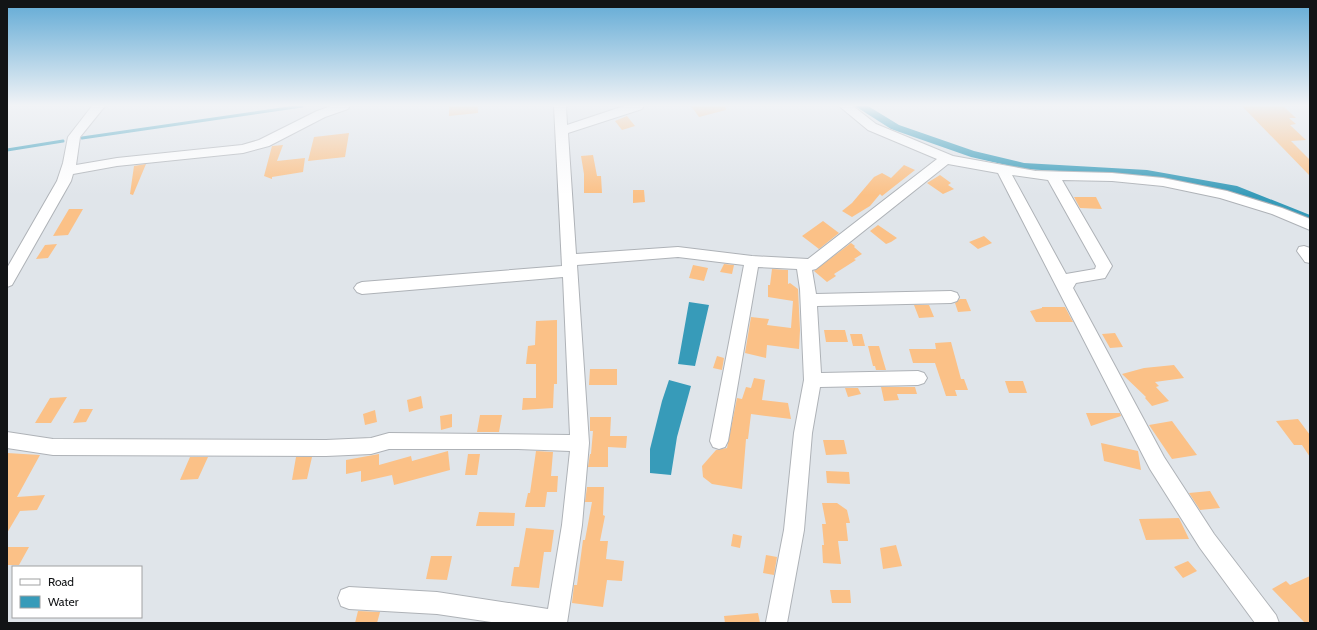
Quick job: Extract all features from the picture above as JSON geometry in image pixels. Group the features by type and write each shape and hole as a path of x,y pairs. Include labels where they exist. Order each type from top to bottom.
{"street":[{"path":"7,281 13,262 64,181 68,171 75,135"},
{"path":"68,171 117,162 243,149 264,143 279,135"},
{"path":"349,598 437,603 556,622 572,525 580,443 569,265 563,135"},
{"path":"891,135 946,159 1003,170 1036,174 1112,177 1163,182 1222,194 1277,211 1310,225"},
{"path":"362,288 678,252 752,261 811,265 946,159"},
{"path":"1003,170 1157,463 1207,541 1268,623"},
{"path":"1052,175 1104,266 1100,274 1071,278 1065,288"},
{"path":"719,441 752,261"},
{"path":"777,622 794,530 803,432 812,380 809,300 803,264"},
{"path":"809,300 951,297"},
{"path":"812,380 918,378"},
{"path":"7,440 61,447 326,448 371,446 389,441 436,440 580,443"}],"water":[{"path":"689,302 709,305 695,366 678,364"},
{"path":"669,380 691,386 677,437 671,475 650,473 650,449"}],"building":[{"path":"349,135 345,157 308,161 314,137"},
{"path":"1271,135 1301,135 1306,140 1291,141 1310,160 1310,176"},
{"path":"283,145 277,161 305,158 303,172 272,177 272,179 264,176 272,146"},
{"path":"593,155 597,176 601,176 602,193 584,193 584,174 581,156"},
{"path":"146,164 133,195 130,194 134,166"},
{"path":"904,165 915,170 882,196 880,194 870,206 852,217 842,211 852,203 874,177 882,173 891,178"},
{"path":"940,175 951,183 948,185 954,189 943,194 927,183"},
{"path":"633,190 644,190 645,202 633,203"},
{"path":"1074,197 1096,197 1102,209 1080,208"},
{"path":"69,209 83,209 68,235 53,236"},
{"path":"823,221 839,233 819,249 802,236"},
{"path":"878,225 897,238 886,244 870,231"},
{"path":"984,236 992,243 978,249 969,242"},
{"path":"851,243 862,254 854,259 856,260 834,274 836,276 827,282 814,271"},
{"path":"57,244 48,258 36,259 45,245"},
{"path":"724,264 734,265 732,274 720,272"},
{"path":"693,265 708,268 704,281 689,278"},
{"path":"772,269 788,270 788,284 790,283 798,289 800,330 799,349 767,345 766,358 745,353 751,317 769,319 767,325 791,328 793,301 768,297 768,285 770,285"},
{"path":"960,299 966,299 971,311 958,312 955,303"},
{"path":"914,305 929,305 934,317 919,318"},
{"path":"1042,307 1065,307 1073,322 1036,322 1030,311"},
{"path":"557,320 557,384 554,384 553,408 522,410 523,398 536,398 536,364 526,364 528,346 535,345 536,321"},
{"path":"824,330 845,330 848,342 826,342"},
{"path":"1115,333 1123,347 1110,348 1102,334"},
{"path":"850,334 862,334 865,346 853,346"},
{"path":"951,342 961,379 964,379 968,390 955,390 957,396 946,396 935,363 913,363 909,349 936,349 935,343"},
{"path":"868,346 879,346 886,370 876,370 875,366 873,366"},
{"path":"717,356 724,358 722,370 713,368"},
{"path":"1174,365 1184,378 1155,382 1159,386 1156,387 1169,401 1152,406 1145,398 1146,397 1122,374 1144,368"},
{"path":"590,369 617,369 617,385 589,385"},
{"path":"754,378 765,380 762,400 788,403 791,419 751,414 748,439 746,439 742,489 712,484 703,477 702,466 716,450 727,448 737,398 742,399 746,387 751,388"},
{"path":"1005,381 1023,381 1027,393 1009,393"},
{"path":"881,387 915,387 917,394 897,394 899,400 884,401"},
{"path":"845,388 858,388 861,394 848,397"},
{"path":"421,396 423,408 409,412 407,400"},
{"path":"67,397 51,423 35,423 50,398"},
{"path":"80,409 93,409 86,422 73,423"},
{"path":"375,410 377,422 365,425 363,414"},
{"path":"1086,413 1120,413 1121,416 1091,426"},
{"path":"452,414 452,427 441,430 440,416"},
{"path":"480,415 502,415 499,432 477,432"},
{"path":"590,417 611,417 610,436 627,436 626,448 608,447 608,467 588,467 593,431 590,431"},
{"path":"1298,419 1310,435 1310,457 1302,445 1294,445 1276,421"},
{"path":"1172,421 1197,455 1172,459 1149,425"},
{"path":"823,440 844,440 847,454 826,455"},
{"path":"1101,443 1138,451 1141,470 1104,461"},
{"path":"448,451 450,470 394,485 392,475 361,482 361,471 346,474 346,460 379,454 379,465 411,456 412,461"},
{"path":"536,451 553,452 551,476 558,476 557,492 547,492 545,507 525,507 528,493 530,493"},
{"path":"7,453 40,455 17,497 45,495 37,510 20,511 7,533"},
{"path":"468,454 480,454 477,475 465,475"},
{"path":"190,457 208,457 198,479 180,480"},
{"path":"296,457 312,457 307,479 292,480"},
{"path":"826,471 849,472 850,484 827,483"},
{"path":"587,487 604,487 603,515 605,516 600,541 608,541 606,559 624,561 622,581 607,580 603,607 572,603 574,585 577,585 583,540 585,540 592,502 585,502"},
{"path":"1210,491 1220,508 1200,510 1189,493"},
{"path":"822,503 837,503 847,510 850,523 846,523 848,541 838,541 841,564 823,563 822,545 824,545 822,524 826,524"},
{"path":"479,512 515,513 514,526 476,526"},
{"path":"1179,518 1189,539 1146,540 1139,519"},
{"path":"526,528 554,530 551,552 544,552 539,588 511,586 514,567 519,567"},
{"path":"733,534 742,536 740,548 731,546"},
{"path":"896,545 902,566 883,569 880,548"},
{"path":"7,547 29,547 19,565 7,565"},
{"path":"766,555 777,557 774,575 763,573"},
{"path":"431,556 452,556 447,580 426,579"},
{"path":"1188,561 1197,571 1183,578 1174,567"},
{"path":"1310,576 1310,623 1305,623 1272,589 1286,581 1290,585"},
{"path":"830,590 850,590 851,603 832,603"},
{"path":"358,611 380,612 377,623 355,623"},
{"path":"758,613 760,623 725,623 724,616"}],"waterway":[{"path":"82,138 100,135"},
{"path":"919,135 971,154 1024,166 1147,173 1237,190 1310,219"},
{"path":"7,150 63,141"}]}
